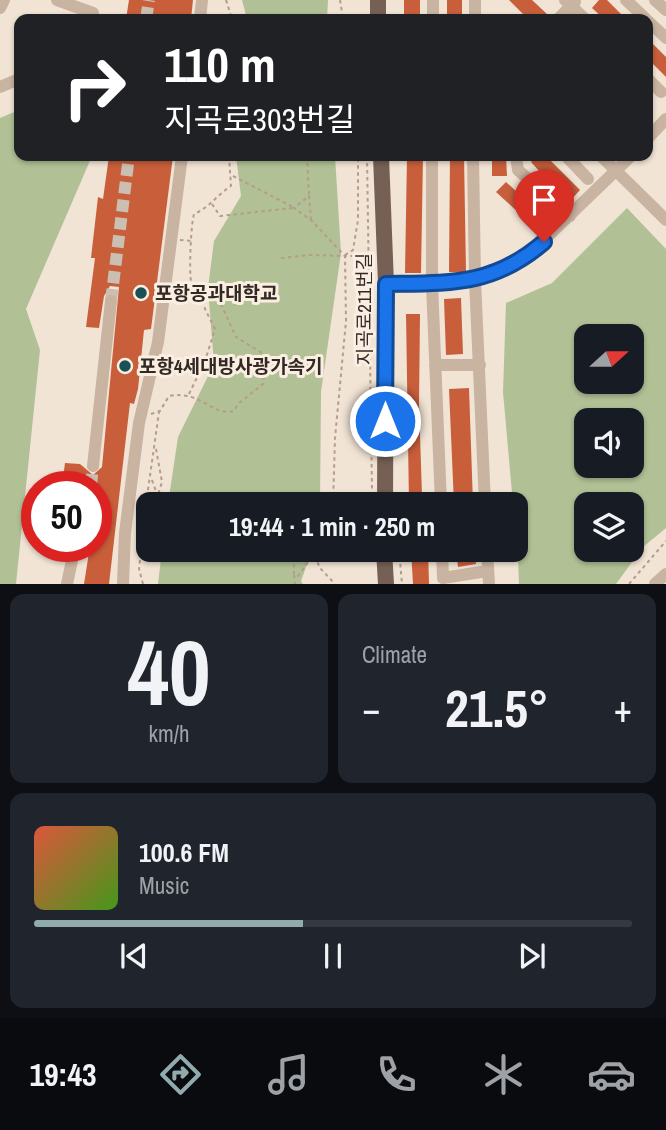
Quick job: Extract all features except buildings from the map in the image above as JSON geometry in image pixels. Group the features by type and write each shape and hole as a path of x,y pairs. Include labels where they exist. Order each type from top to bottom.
{"main road":[{"name":"지곡로211번길","path":"381,161 386,284 384,492"},
{"path":"385,562 386,584"}],"street":[{"path":"0,8 4,0"},
{"path":"59,0 87,14"},
{"path":"626,0 641,14"},
{"path":"655,0 666,10"},
{"path":"653,26 666,38"},
{"path":"653,84 662,92"},
{"path":"653,133 666,119"},
{"path":"123,584 130,494 140,417 158,342 181,161"},
{"path":"432,161 432,284 440,492"},
{"path":"473,161 475,280 485,492"},
{"path":"517,161 518,170 570,216"},
{"path":"571,161 588,178"},
{"path":"607,161 666,220"},
{"path":"386,284 475,280 521,262 626,161"},
{"path":"93,466 111,301"},
{"path":"435,365 480,365"},
{"path":"68,584 72,562"},
{"path":"442,562 443,578 488,577"},
{"path":"655,584 666,574"}],"path":[{"path":"148,492 160,411 169,396 188,394 227,413 234,411 238,404 263,384 266,361 262,353 236,337 220,302 191,281 193,241 190,225 194,214 212,204 220,192 231,186 230,161"},
{"path":"307,161 312,220"},
{"path":"345,256 353,250 358,220 358,161"},
{"path":"367,161 372,492"},
{"path":"231,175 312,220 345,256 346,321 335,438 333,492"},
{"path":"212,204 220,216 294,208 309,196"},
{"path":"281,258 310,254 369,256"},
{"path":"188,394 205,361 215,329 205,309 202,289"},
{"path":"140,417 160,411"},
{"path":"155,445 162,482 159,492"},
{"path":"151,479 156,492"},
{"path":"130,494 136,495"},
{"path":"629,584 666,541"},
{"path":"140,562 144,584"},
{"path":"294,562 295,584"},
{"path":"294,574 298,576 308,562"},
{"path":"317,562 335,584"},
{"path":"400,562 402,584"}],"green space":[{"path":"242,0 328,0 327,14 246,14"},
{"path":"14,112 14,161 90,161 26,309 40,350 28,471 21,471 21,535 16,584 0,584 0,118"},
{"path":"237,161 335,161 341,253 321,392 320,492 170,492 178,437 214,364 208,288 214,241 241,196"},
{"path":"627,208 666,249 666,528 644,546 644,492 574,492 574,562 632,562 616,584 519,584 518,562 528,562 528,492 512,492 503,392 506,303 552,283"},
{"path":"161,562 308,562 301,581 303,584 158,584"}],"tunnel":[{"path":"147,14 149,0"},
{"path":"111,301 128,161"},
{"path":"92,471 93,466"}],"place":[{"name":"포항공과대학교","path":"141,293"},
{"name":"포항4세대방사광가속기","path":"125,366"}],"route":[{"path":"385,421 386,284 475,280 521,262 544,242"}]}
